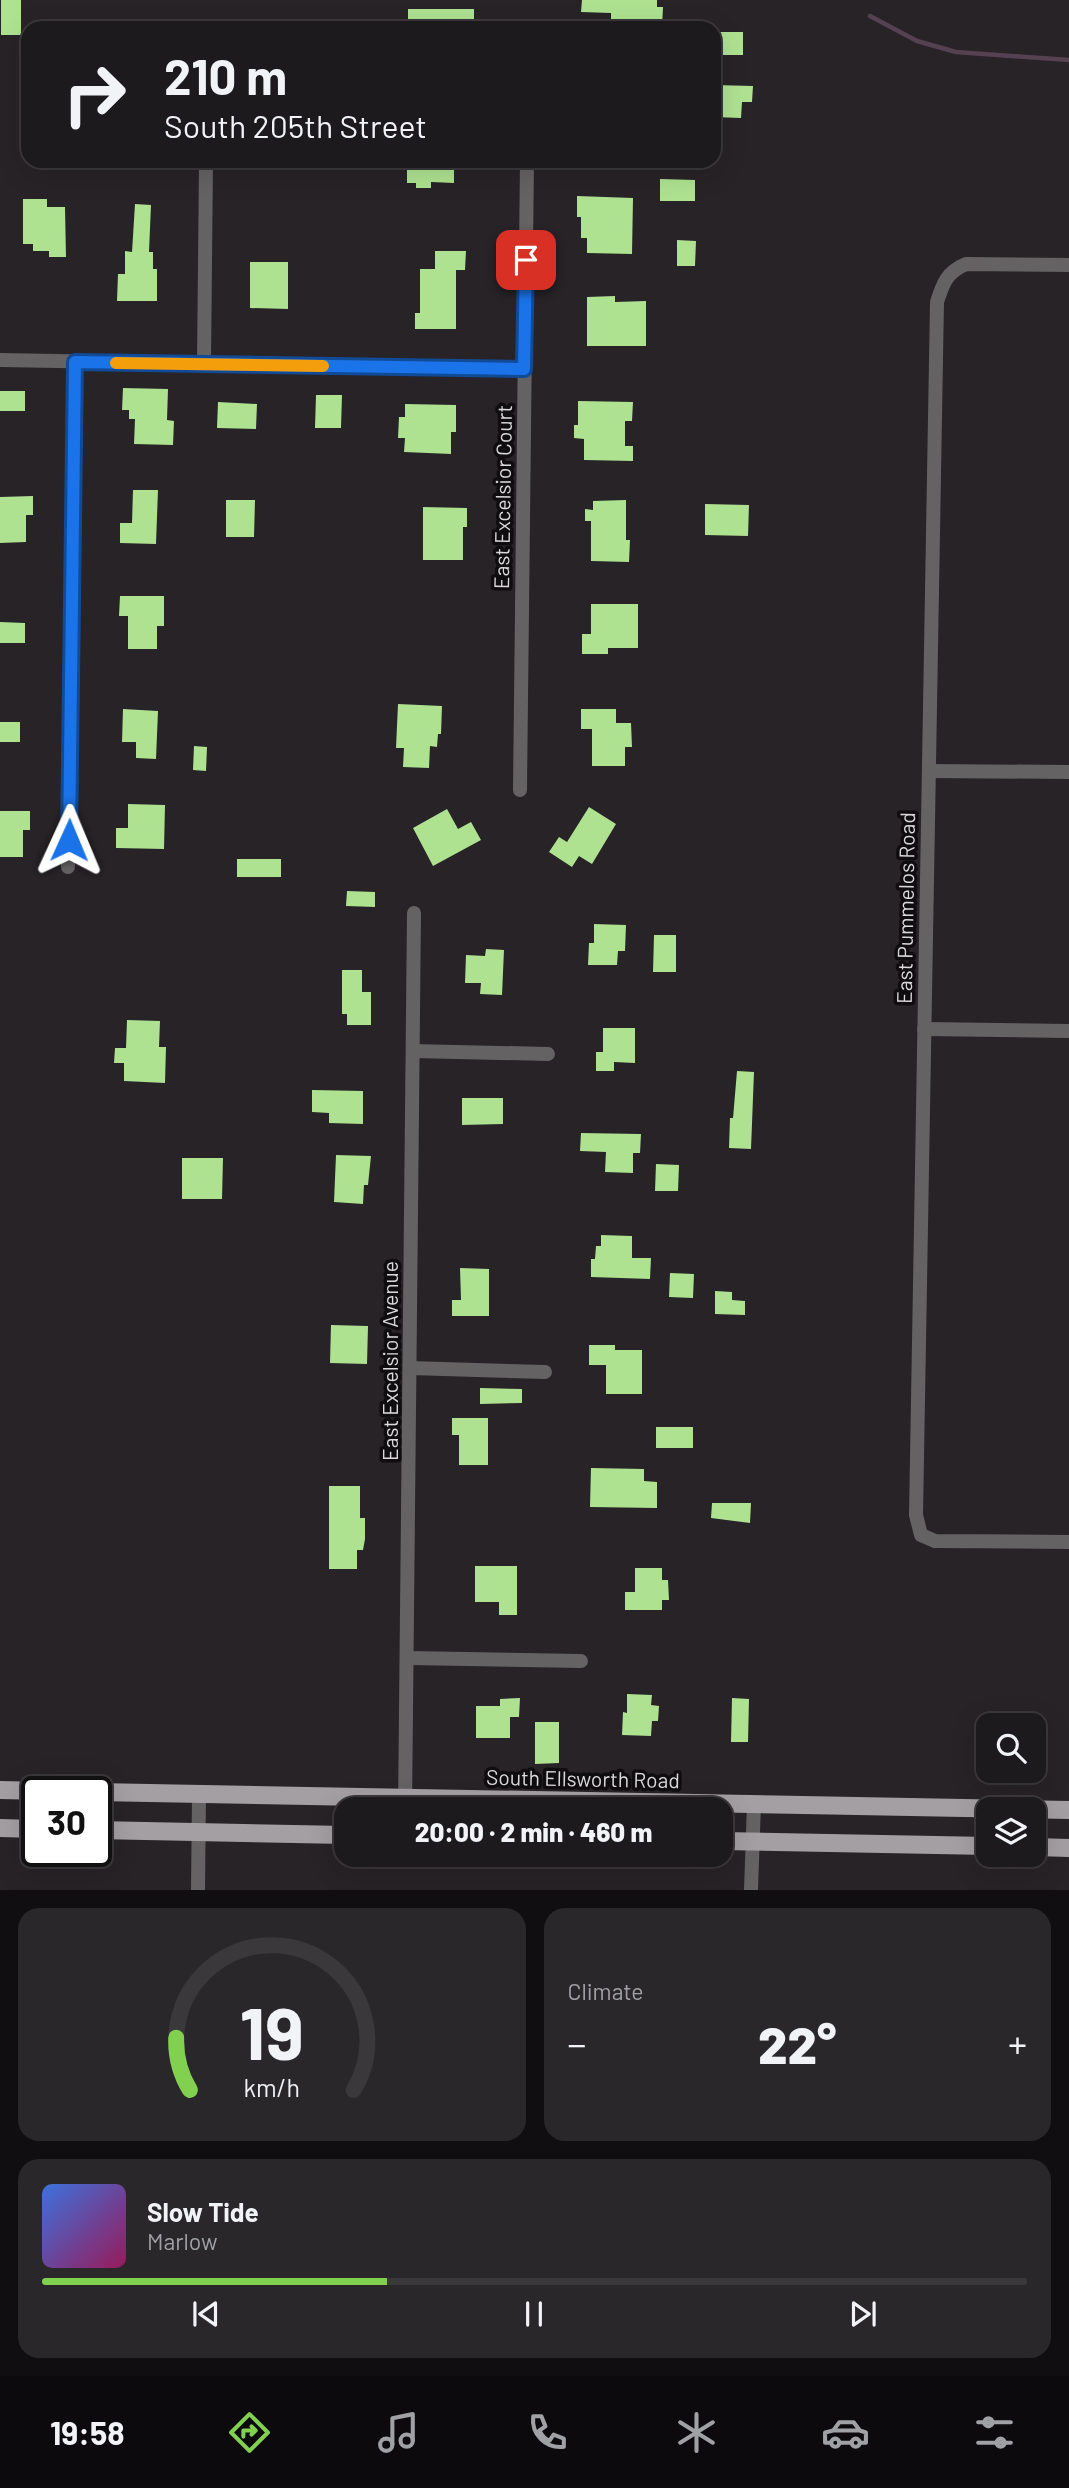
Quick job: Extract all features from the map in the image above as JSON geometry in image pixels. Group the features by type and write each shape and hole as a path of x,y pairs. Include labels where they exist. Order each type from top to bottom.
{"main road":[{"path":"0,1790 21,1790"},
{"name":"South Ellsworth Road","path":"112,1792 334,1801"},
{"name":"South Ellsworth Road","path":"733,1804 1069,1810"},
{"path":"0,1828 21,1829"},
{"path":"112,1830 334,1835"},
{"path":"733,1841 976,1846"},
{"path":"1046,1847 1069,1848"}],"street":[{"path":"204,364 206,168"},
{"name":"East Excelsior Court","path":"520,790 527,168"},
{"name":"East Pummelos Road","path":"1069,265 966,264 951,270 942,284 937,302 916,1515 922,1535 935,1541 1069,1542"},
{"path":"0,360 524,369"},
{"path":"68,867 75,362"},
{"path":"929,771 1069,772"},
{"name":"East Excelsior Avenue","path":"405,1797 414,913"},
{"path":"924,1029 1069,1031"},
{"path":"413,1051 548,1054"},
{"path":"410,1368 545,1372"},
{"path":"408,1658 581,1661"},
{"path":"198,1889 199,1794"},
{"path":"751,1889 754,1804"}],"building":[{"path":"1,0 21,0 21,35 1,35"},
{"path":"582,0 657,0 657,7 663,7 662,21 611,21 611,13 581,12"},
{"path":"408,9 474,9 474,21 408,21"},
{"path":"721,32 743,32 743,55 721,55"},
{"path":"721,85 753,86 752,102 742,102 741,118 721,117"},
{"path":"407,168 454,168 454,183 431,182 431,188 416,188 416,183 407,183"},
{"path":"660,179 695,180 695,201 660,201"},
{"path":"577,196 633,198 632,254 587,253 587,238 581,238 581,217 577,217"},
{"path":"23,199 47,199 47,207 65,207 66,257 49,257 49,251 33,251 33,244 23,244"},
{"path":"135,204 151,205 149,252 153,252 153,269 157,269 157,301 117,301 118,274 125,274 125,251 132,252"},
{"path":"677,240 696,241 695,266 677,266"},
{"path":"435,251 466,251 465,270 456,270 456,329 415,329 415,313 420,313 420,269 435,269"},
{"path":"250,262 288,262 288,309 250,308"},
{"path":"615,296 615,302 646,301 646,346 587,346 587,297"},
{"path":"123,388 168,389 167,420 174,421 173,445 134,444 135,419 129,419 129,410 122,410"},
{"path":"0,391 25,391 25,411 0,411"},
{"path":"316,395 342,395 341,428 315,428"},
{"path":"578,401 633,402 632,421 625,421 625,446 633,446 633,461 584,460 584,439 574,438 574,425 578,425"},
{"path":"218,402 257,404 256,429 217,428"},
{"path":"405,404 456,405 456,432 451,432 451,454 404,452 405,438 398,438 399,417 405,417"},
{"path":"133,490 158,490 156,544 120,543 120,523 132,523"},
{"path":"33,496 33,515 26,515 26,542 0,543 0,497"},
{"path":"226,500 255,500 254,537 226,537"},
{"path":"626,500 629,562 591,561 591,521 585,521 585,509 593,510 593,501"},
{"path":"705,504 749,505 748,536 705,535"},
{"path":"423,507 467,508 467,527 463,527 463,560 423,560"},
{"path":"120,596 164,596 164,626 157,626 157,649 128,649 128,616 119,616"},
{"path":"591,604 638,604 638,648 608,648 608,654 582,654 582,634 591,634"},
{"path":"0,622 25,623 25,643 0,643"},
{"path":"398,704 442,706 441,734 438,734 437,747 430,746 429,768 403,767 404,748 396,748"},
{"path":"123,709 158,711 156,759 136,758 136,742 122,742"},
{"path":"581,709 616,709 616,723 631,723 632,747 625,747 625,766 592,766 592,729 581,729"},
{"path":"0,722 20,722 20,742 0,742"},
{"path":"194,746 207,747 206,771 193,770"},
{"path":"128,804 165,805 164,849 116,848 116,828 128,828"},
{"path":"589,807 616,824 592,864 579,856 572,867 549,852 559,837 567,842"},
{"path":"447,809 458,829 471,822 481,840 433,866 413,828"},
{"path":"0,811 30,811 30,830 23,830 23,857 0,857"},
{"path":"237,859 281,859 281,877 237,877"},
{"path":"347,891 375,892 375,907 346,906"},
{"path":"594,924 626,925 625,951 618,951 617,965 588,965 589,943 594,943"},
{"path":"654,935 676,935 676,972 653,972"},
{"path":"486,949 504,950 502,995 480,994 481,983 465,983 466,955 485,956"},
{"path":"342,970 362,970 362,992 371,992 371,1025 347,1025 347,1014 342,1014"},
{"path":"127,1020 160,1021 159,1047 166,1047 165,1083 124,1081 124,1063 114,1063 115,1048 126,1048"},
{"path":"603,1028 635,1028 635,1063 614,1062 614,1071 596,1071 596,1052 603,1052"},
{"path":"737,1071 754,1072 751,1149 729,1148 730,1118 733,1118"},
{"path":"312,1090 363,1091 363,1124 329,1123 329,1113 312,1112"},
{"path":"462,1098 503,1098 503,1124 462,1125"},
{"path":"581,1133 641,1134 640,1153 633,1153 633,1173 605,1172 606,1152 580,1151"},
{"path":"336,1155 371,1156 368,1185 364,1185 363,1204 334,1202"},
{"path":"182,1158 223,1158 222,1199 182,1199"},
{"path":"656,1164 679,1165 678,1191 655,1191"},
{"path":"601,1235 632,1236 632,1258 651,1258 650,1279 591,1277 591,1259 595,1259 596,1246 601,1246"},
{"path":"460,1268 489,1269 489,1316 452,1316 452,1300 461,1300"},
{"path":"670,1273 694,1274 693,1298 669,1297"},
{"path":"715,1291 732,1292 732,1300 745,1301 745,1315 715,1314"},
{"path":"331,1325 368,1326 367,1364 330,1363"},
{"path":"589,1345 615,1345 615,1350 642,1350 642,1394 606,1394 606,1365 589,1365"},
{"path":"480,1388 522,1389 522,1403 480,1404"},
{"path":"452,1418 488,1418 488,1465 459,1465 459,1435 452,1435"},
{"path":"656,1427 693,1427 693,1448 656,1448"},
{"path":"591,1468 644,1469 644,1481 657,1482 657,1508 590,1507"},
{"path":"329,1486 360,1486 360,1518 365,1518 365,1539 363,1550 357,1550 357,1569 329,1569"},
{"path":"712,1503 751,1503 750,1523 711,1518"},
{"path":"475,1566 517,1566 517,1615 499,1615 499,1602 475,1602"},
{"path":"635,1568 662,1568 662,1580 668,1580 669,1600 662,1600 662,1610 625,1610 625,1592 635,1592"},
{"path":"627,1694 652,1695 651,1705 659,1706 658,1721 652,1721 651,1736 622,1735 623,1712 627,1713"},
{"path":"520,1698 519,1717 510,1717 510,1738 476,1738 476,1706 500,1706 500,1699"},
{"path":"732,1698 749,1699 748,1742 731,1742"},
{"path":"535,1722 559,1722 559,1763 535,1764"}],"waterway":[{"path":"870,16 917,41 956,52 1069,60"}],"slow traffic":[{"path":"116,363 323,366"}],"route":[{"path":"69,840 75,362 524,369 526,260"}]}
